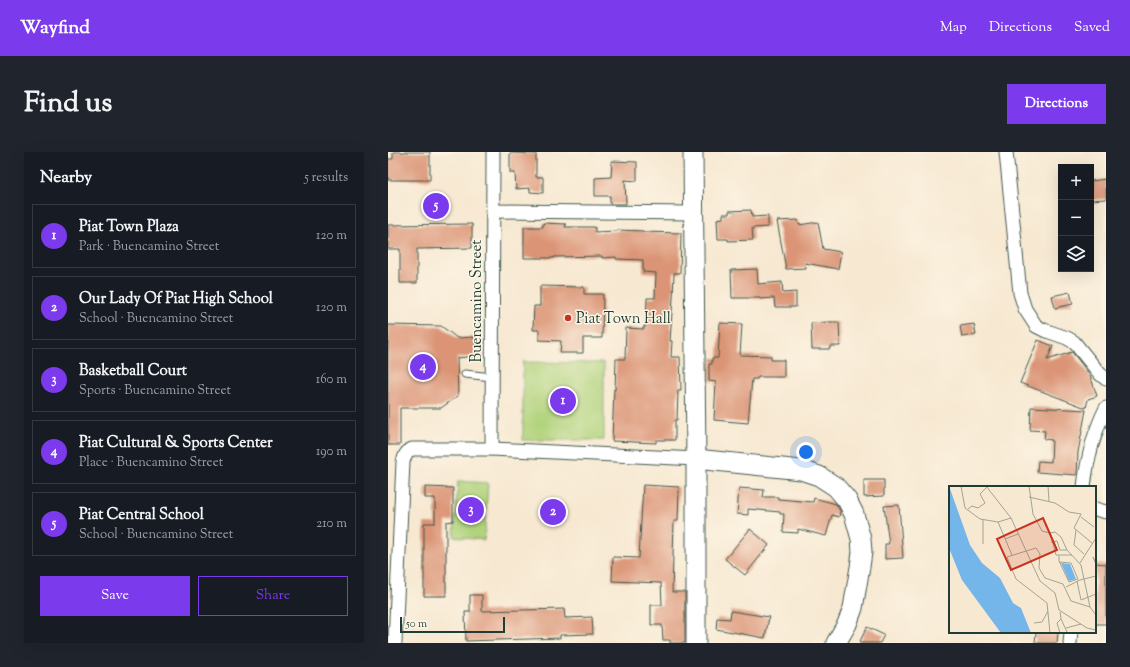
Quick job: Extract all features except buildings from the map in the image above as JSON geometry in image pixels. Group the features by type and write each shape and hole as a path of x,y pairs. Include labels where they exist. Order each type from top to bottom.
{"street":[{"name":"Buencamino Street","path":"492,450 493,152"},
{"path":"693,152 696,643"},
{"path":"1006,152 1020,293 1025,309 1036,326 1074,342 1100,374 1106,379"},
{"path":"492,211 693,213"},
{"path":"1084,486 1086,469 1100,420 1106,408"},
{"path":"395,643 403,462 405,455 412,449 492,450 696,459 801,470 819,476 836,487 847,500 854,514 861,539 862,552 853,608 847,624 836,643"},
{"path":"1096,509 1106,512"},
{"path":"1070,643 1071,633"}],"lane":[{"path":"465,374 492,377"}],"green space":[{"path":"523,362 604,363 604,440 523,440"},
{"path":"458,481 488,483 484,540 454,537"}],"place":[{"name":"Piat Central School","path":"436,206"},
{"name":"Piat Town Hall","path":"568,318"},
{"name":"Piat Cultural & Sports Center","path":"423,367"},
{"name":"Piat Town Plaza","path":"563,401"},
{"name":"Basketball Court","path":"471,510"},
{"name":"Our Lady Of Piat High School","path":"553,512"}]}
